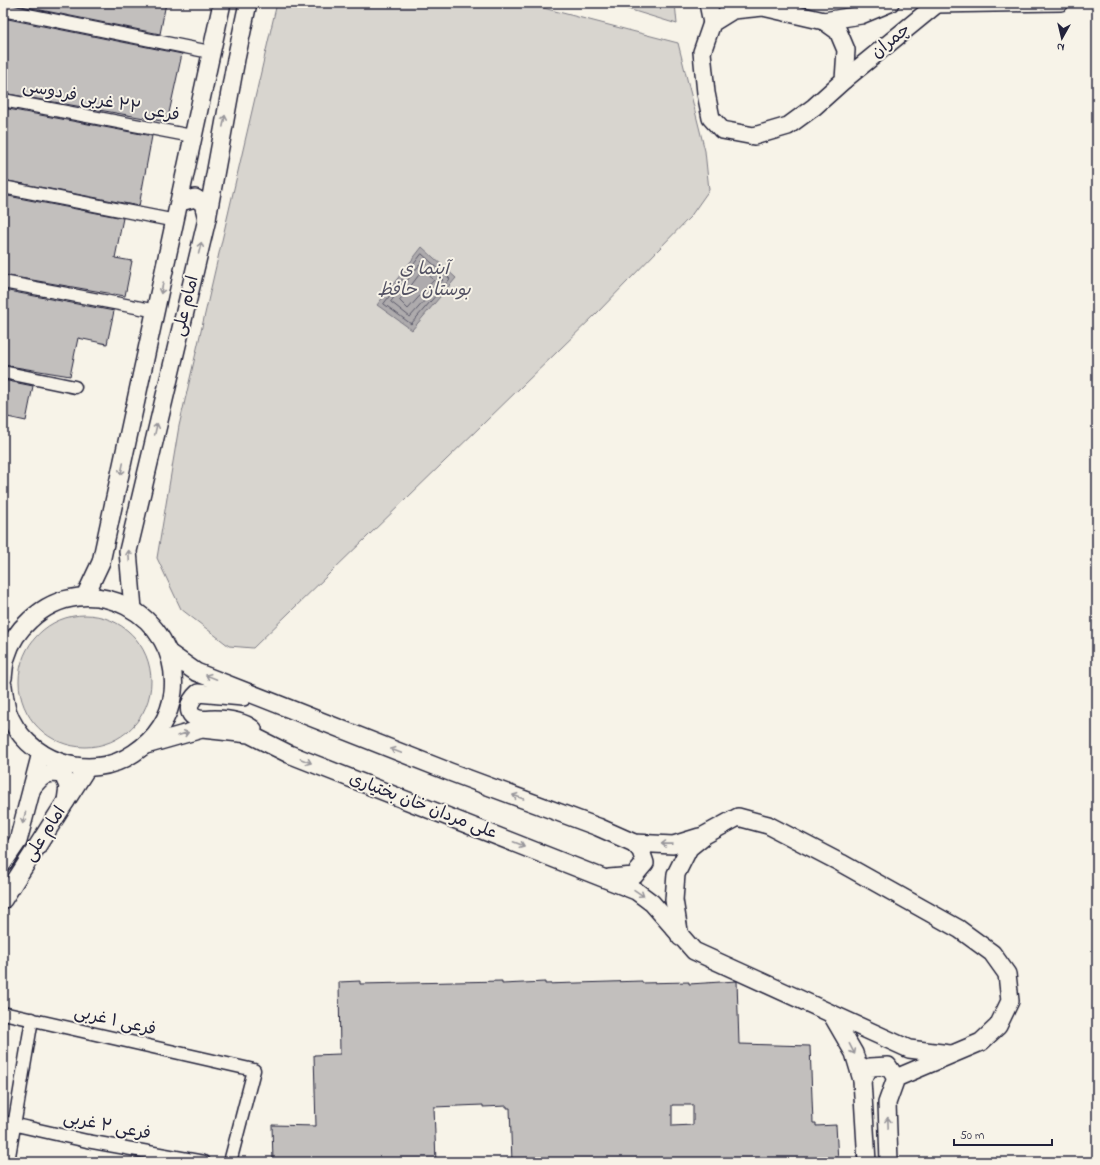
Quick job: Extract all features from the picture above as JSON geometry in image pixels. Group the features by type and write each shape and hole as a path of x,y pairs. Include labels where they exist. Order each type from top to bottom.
{"main road":[{"name":"امام علی","path":"85,596 101,562 157,311 192,136 222,3"},
{"name":"امام علی","path":"133,609 128,551 207,219 217,157 248,3"},
{"path":"708,3 712,23 702,52 706,93 711,118 722,130 754,136 788,126 844,80 846,50 838,31 824,21 763,7 749,6 733,10 712,23"},
{"name":"چمران","path":"824,21 861,15 890,3"},
{"name":"چمران","path":"844,80 937,4"},
{"path":"189,154 193,169 205,171 217,157"},
{"path":"180,202 195,198 203,203 207,219"},
{"path":"101,562 102,583 106,590 120,592 127,585 131,577"},
{"path":"3,678 7,655 20,630 40,611 65,599 85,596 114,600 133,609 155,628 169,653 174,678 172,704 161,727 146,745 126,758 104,766 87,768 60,762 41,753 21,734 7,710 3,686"},
{"path":"169,653 196,672 450,772 598,827 634,843 673,845 705,835"},
{"path":"264,742 261,735 243,723 222,719 198,719 191,714 189,707 191,699 198,693 216,694 277,704"},
{"name":"علی مردان خان بختیاری","path":"146,745 202,729 249,734 289,754 608,878 636,891 652,903 680,938 694,951 832,1015 909,1048 950,1054"},
{"name":"امام علی","path":"3,863 18,841 41,753"},
{"name":"امام علی","path":"3,900 87,768"},
{"path":"32,788 39,778 46,774 55,772 63,775 68,786 66,801"},
{"path":"680,938 674,900 676,874 689,848 705,835 738,817 768,825 841,863 959,929 992,953 1007,974 1010,1001 998,1026 980,1042 896,1078 887,1103 889,1162"},
{"path":"608,878 634,876 645,863 641,851 634,843"},
{"path":"832,1015 854,1053 862,1080 867,1162"},
{"path":"862,1080 870,1067 882,1065 888,1066 896,1078"}],"street":[{"path":"937,4 1061,3"},
{"path":"3,10 210,52"},
{"name":"فرعی ۲۲ غربی فردوسی","path":"3,100 192,136"},
{"path":"3,187 176,221"},
{"path":"3,282 157,311"},
{"path":"3,372 75,387"},
{"name":"فرعی ۱ غربی","path":"3,1013 220,1061 254,1070 230,1162"},
{"path":"8,1162 8,1124 32,1019"},
{"name":"فرعی ۲ غربی","path":"8,1124 87,1141 204,1162"}],"shaded area":[{"path":"277,3 524,3 678,43 705,151 709,190 690,217 597,313 253,648 229,646 181,609 157,558 179,426"},
{"path":"608,3 675,3 677,24"},
{"path":"91,615 110,620 122,626 132,634 140,644 146,656 150,668 150,694 146,706 140,718 132,728 122,736 110,742 98,746 79,747 60,742 48,736 38,728 30,718 24,706 20,694 19,675 24,656 30,644 38,634 48,626 60,620 72,616"}],"water":[{"name":"آبنما ی بوستان حافظ","path":"422,247 456,278 412,330 377,305"}],"building":[{"path":"6,3 166,3 160,34"},
{"path":"3,18 182,54 167,122 3,93"},
{"path":"3,108 152,136 139,206 3,180"},
{"path":"3,195 123,218 115,258 132,261 125,296 3,275"},
{"path":"3,290 114,311 107,344 78,338 70,376 3,365"},
{"path":"3,380 33,386 26,421 3,416"},
{"path":"360,981 360,984 502,981 502,984 545,982 545,984 642,981 642,983 689,982 689,984 737,981 739,1044 810,1046 813,1123 816,1123 816,1126 836,1125 838,1162 512,1162 510,1108 507,1108 507,1106 483,1107 483,1105 434,1107 436,1162 273,1162 272,1125 316,1126 314,1055 340,1054 339,982","holes":["672,1105 693,1105 693,1125 672,1126"]}]}
